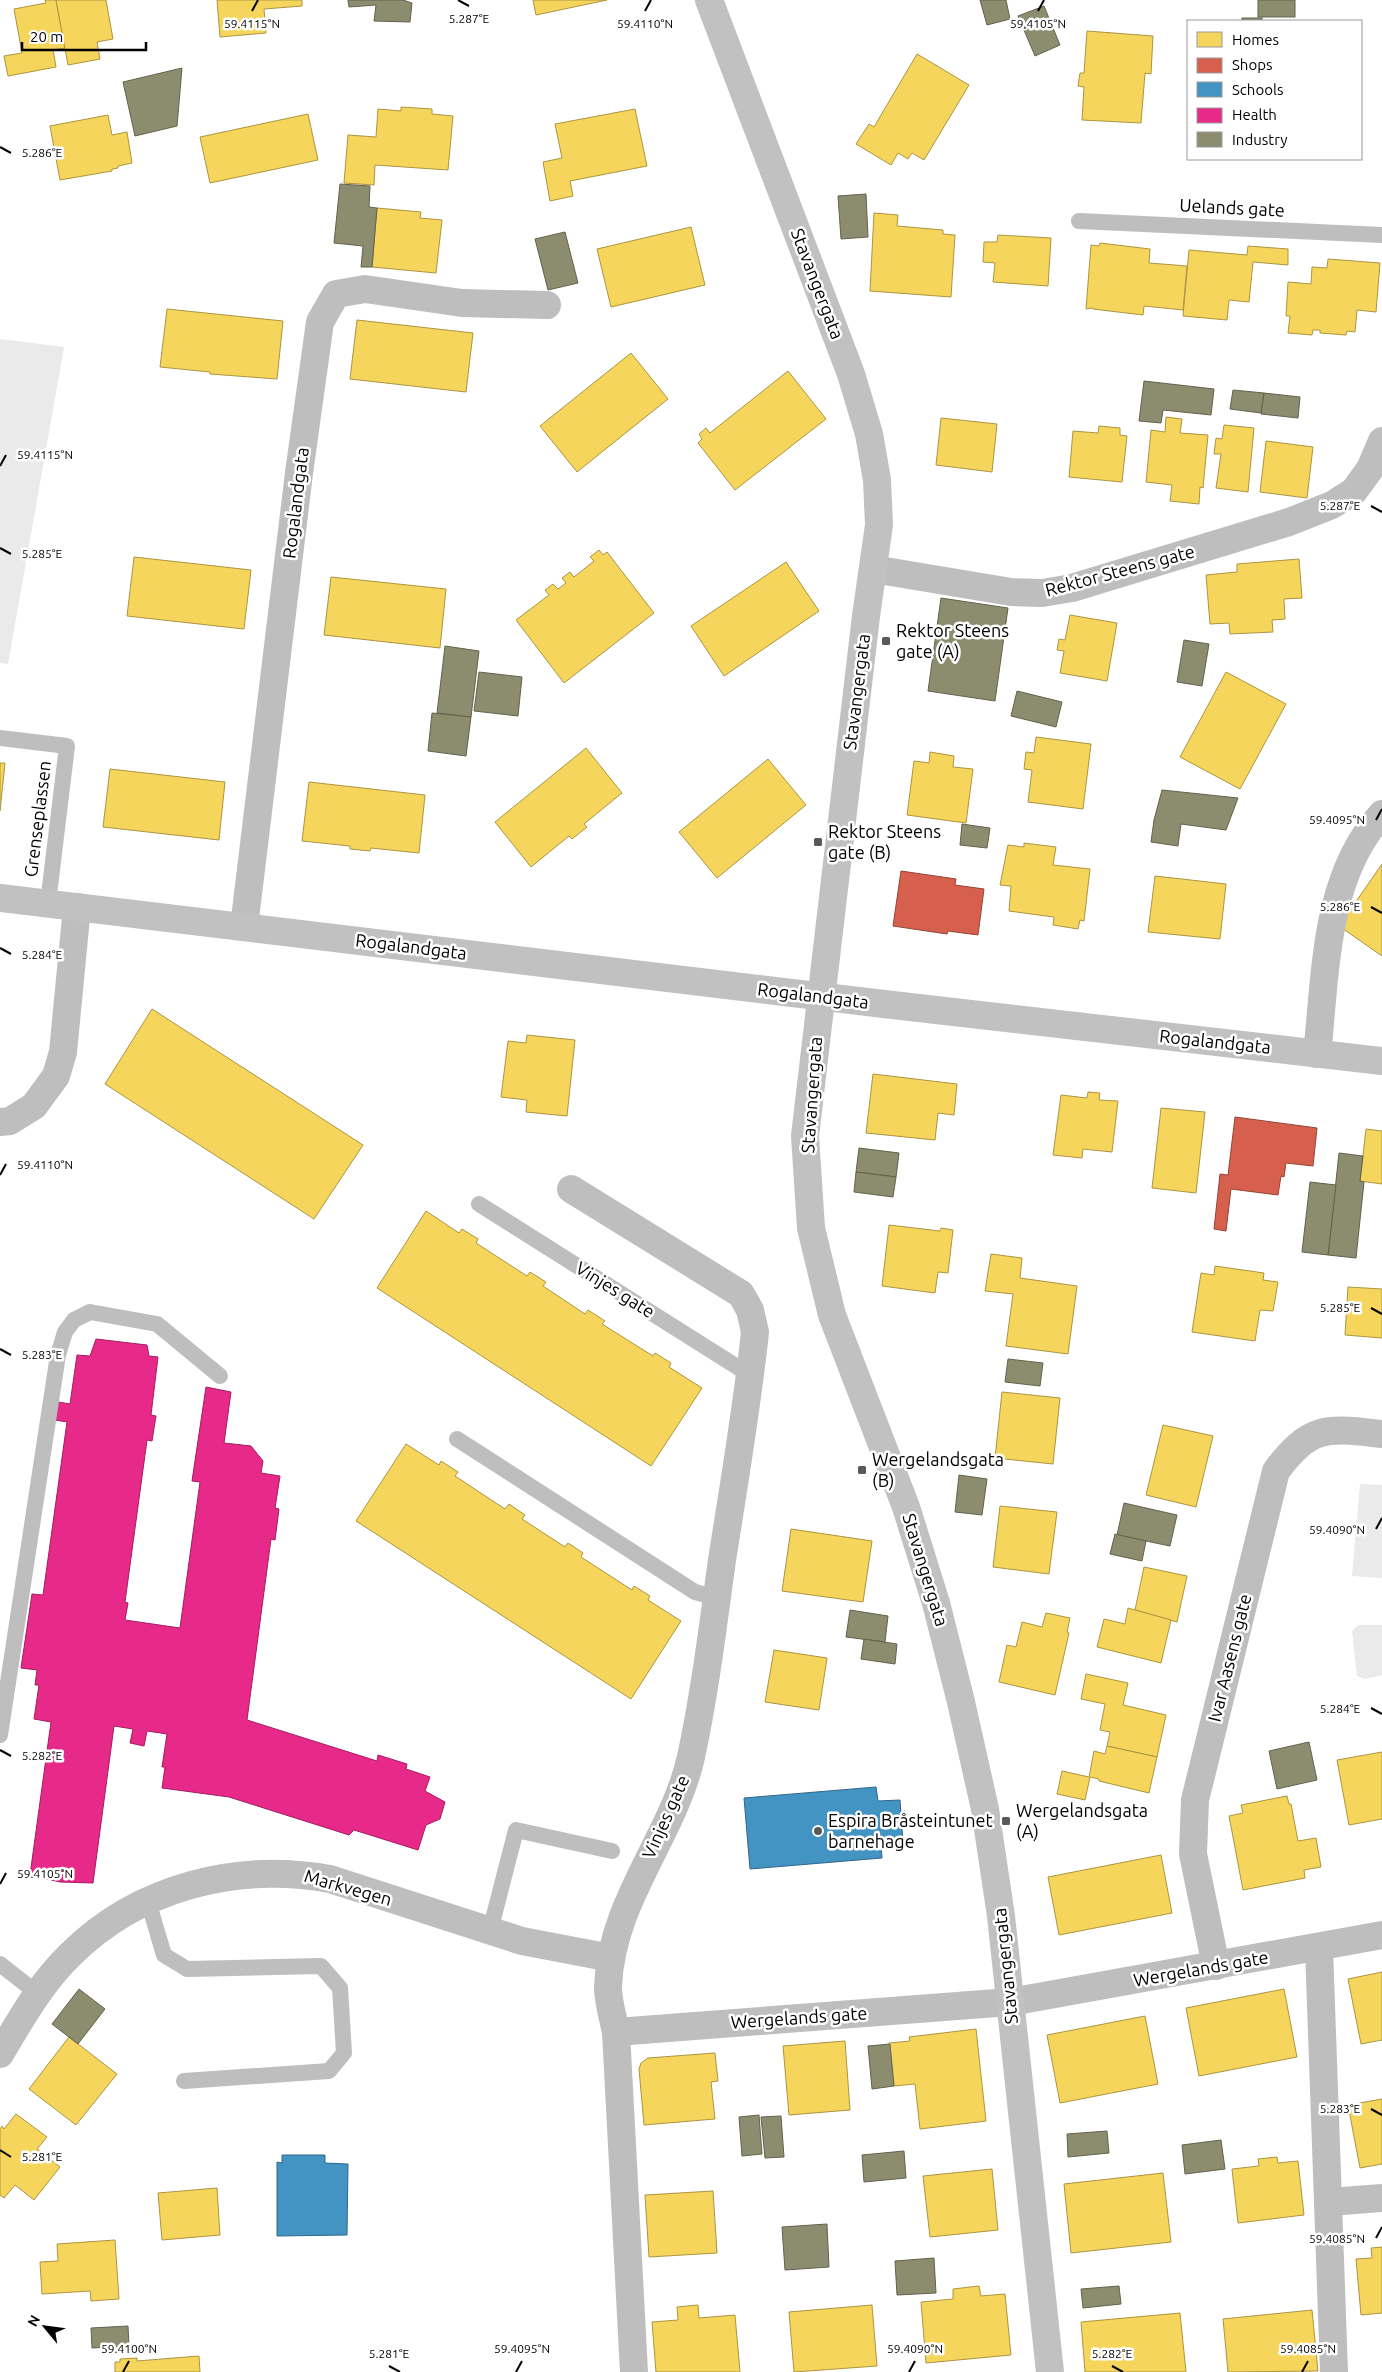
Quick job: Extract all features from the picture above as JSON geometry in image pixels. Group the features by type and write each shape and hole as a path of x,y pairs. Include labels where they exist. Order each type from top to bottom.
{"street":[{"name":"Stavangergata","path":"709,0 851,374 869,434 877,480 879,525 820,997 806,1136 811,1228 832,1315 906,1507 936,1603 985,1809 1001,1916 1050,2372"},
{"name":"Rogalandgata","path":"244,927 297,493 320,322 336,294 366,289 462,303 546,305"},
{"name":"Rektor Steens gate","path":"873,569 1010,592 1042,593 1072,588 1289,522 1332,505 1354,491 1370,469 1382,441"},
{"path":"1317,1054 1330,933 1338,898 1353,856 1370,827 1382,814"},
{"name":"Rogalandgata","path":"0,898 820,997 1382,1061"},
{"path":"0,1122 10,1121 34,1106 56,1076 63,1052 77,907"},
{"name":"Vinjes gate","path":"571,1189 740,1294 750,1310 755,1332 717,1598 690,1759 664,1827 635,1885 620,1922 611,1958 608,1989 616,2032"},
{"name":"Ivar Aasens gate","path":"1216,1966 1193,1854 1195,1800 1276,1471 1292,1449 1314,1434 1336,1429 1382,1434"},
{"name":"Markvegen","path":"0,2054 37,1993 69,1955 94,1933 148,1901 200,1880 265,1872 298,1873 330,1879 522,1941 611,1958"},
{"name":"Wergelands gate","path":"616,2032 1010,2002 1319,1948 1382,1935"},
{"path":"1319,1948 1334,2372"},
{"path":"616,2032 634,2372"},
{"path":"1329,2202 1382,2198"}],"lane":[{"name":"Uelands gate","path":"1079,221 1382,235"},
{"name":"Grenseplassen","path":"0,738 67,746 48,903"},
{"name":"Vinjes gate","path":"479,1204 750,1375"},
{"path":"0,1735 58,1355 65,1332 74,1320 90,1312 157,1324 220,1376"},
{"path":"457,1439 695,1592 717,1598"},
{"path":"490,1931 516,1830 612,1851"},
{"path":"148,1901 164,1955 187,1969 321,1966 340,1988 344,2053 329,2071 184,2081"},
{"path":"0,1964 37,1993"}],"shaded area":[{"path":"0,339 64,347 8,664 0,663"},
{"path":"1360,1484 1382,1485 1382,1578 1352,1576"},
{"path":"1358,1625 1382,1625 1382,1675 1365,1679 1357,1676 1352,1631"}],"building: Homes":[{"path":"45,0 56,0 65,48 53,50 56,67 8,76 4,56 22,53 14,9 46,3"},
{"path":"56,0 106,0 113,39 97,42 100,59 68,65"},
{"path":"217,0 302,0 302,6 264,9 266,33 220,37"},
{"path":"533,0 607,0 536,15"},
{"path":"1087,31 1153,36 1151,74 1145,73 1141,123 1082,120 1084,87 1078,86 1080,73 1084,73"},
{"path":"917,54 969,85 924,160 912,153 908,159 898,153 891,165 856,144 869,124 874,127"},
{"path":"401,107 432,109 432,114 453,116 448,170 375,165 374,185 344,183 348,135 376,137 378,109 401,111"},
{"path":"635,109 647,166 570,181 573,196 550,201 543,162 562,158 555,124"},
{"path":"308,114 318,160 210,183 200,137"},
{"path":"108,115 112,135 127,132 132,163 118,166 118,168 112,169 112,171 60,180 50,126"},
{"path":"377,208 421,212 420,218 442,220 436,273 372,267"},
{"path":"874,213 898,215 897,226 943,230 943,234 955,235 951,297 870,291"},
{"path":"691,227 705,285 611,307 597,249"},
{"path":"998,235 1051,238 1048,286 993,282 995,263 983,262 984,242 997,242"},
{"path":"1100,243 1150,249 1149,263 1187,266 1183,310 1144,306 1143,315 1093,308 1086,309 1091,245 1099,246"},
{"path":"1248,246 1288,249 1288,265 1253,262 1249,302 1229,300 1227,320 1183,316 1189,250 1247,255"},
{"path":"1328,259 1380,263 1376,312 1357,310 1355,332 1347,331 1346,335 1320,333 1320,330 1313,330 1312,335 1288,333 1290,316 1286,316 1288,282 1311,284 1312,267 1327,268"},
{"path":"167,309 283,321 277,379 210,374 210,372 160,367"},
{"path":"357,320 473,333 466,392 350,379"},
{"path":"631,353 668,399 577,472 540,426"},
{"path":"788,371 826,419 735,490 698,443 702,439 699,434 706,428 710,433"},
{"path":"1166,417 1182,419 1180,433 1208,435 1203,488 1200,487 1199,504 1170,501 1172,485 1146,482 1151,430 1165,432"},
{"path":"941,418 997,424 992,472 936,465"},
{"path":"1224,425 1254,428 1248,492 1216,488 1221,454 1214,454 1216,438 1222,439"},
{"path":"1099,426 1120,428 1120,435 1127,436 1122,482 1069,477 1073,431 1098,433"},
{"path":"1266,441 1313,447 1307,498 1260,492"},
{"path":"599,550 603,555 607,552 654,613 564,683 516,620 549,595 545,590 553,584 558,589 566,583 562,578 570,572 574,577 594,561 590,557"},
{"path":"134,557 251,570 244,629 127,616"},
{"path":"1299,559 1302,598 1284,599 1285,619 1272,620 1273,632 1230,634 1229,623 1210,624 1206,575 1237,572 1237,564"},
{"path":"786,562 819,611 724,676 691,626"},
{"path":"331,577 446,589 440,648 324,635"},
{"path":"1070,615 1117,623 1107,681 1060,673 1064,651 1057,650 1059,639 1065,640"},
{"path":"1226,672 1286,704 1240,789 1180,757"},
{"path":"1036,737 1091,744 1083,809 1028,802 1032,770 1024,769 1026,752 1034,753"},
{"path":"586,748 622,793 584,824 587,827 572,839 569,836 531,867 495,822"},
{"path":"930,752 954,756 953,767 973,769 966,823 907,815 914,761 929,763"},
{"path":"768,759 806,805 717,878 679,832"},
{"path":"0,763 5,763 0,811"},
{"path":"110,769 225,782 219,840 103,827"},
{"path":"309,782 425,795 419,853 371,848 370,851 350,849 350,846 302,841"},
{"path":"1024,843 1056,847 1053,865 1090,869 1084,921 1080,920 1078,929 1053,925 1054,917 1009,911 1011,886 1000,885 1008,845 1024,847"},
{"path":"1382,864 1382,956 1339,926"},
{"path":"1155,876 1226,884 1220,939 1148,932"},
{"path":"152,1009 363,1145 314,1219 105,1084"},
{"path":"527,1035 575,1040 567,1116 526,1112 527,1100 501,1097 508,1041 526,1043"},
{"path":"873,1074 957,1084 954,1115 938,1113 935,1140 866,1133"},
{"path":"1088,1092 1100,1093 1099,1100 1118,1101 1112,1152 1083,1149 1082,1158 1053,1155 1061,1095 1087,1098"},
{"path":"1161,1108 1205,1112 1196,1193 1152,1188"},
{"path":"1366,1129 1382,1131 1382,1184 1360,1181"},
{"path":"426,1211 459,1233 462,1229 478,1239 476,1243 527,1276 530,1272 546,1282 543,1286 585,1314 588,1310 605,1321 602,1324 653,1356 655,1353 671,1363 669,1367 702,1388 651,1466 377,1288"},
{"path":"889,1225 940,1231 941,1228 953,1230 948,1273 938,1272 935,1293 882,1286"},
{"path":"991,1254 1022,1258 1020,1278 1077,1286 1068,1354 1006,1346 1013,1294 985,1291"},
{"path":"1215,1266 1264,1273 1263,1280 1278,1282 1273,1311 1260,1310 1255,1341 1192,1332 1201,1273 1214,1275"},
{"path":"1348,1287 1382,1289 1382,1338 1345,1335"},
{"path":"1002,1392 1060,1398 1053,1464 995,1458"},
{"path":"1163,1425 1213,1436 1196,1507 1146,1495"},
{"path":"406,1444 439,1465 441,1461 458,1472 455,1476 505,1509 509,1504 525,1515 522,1519 565,1547 568,1543 583,1553 581,1557 632,1590 634,1586 650,1596 648,1600 681,1621 631,1699 356,1521"},
{"path":"1000,1506 1057,1512 1049,1574 993,1567"},
{"path":"791,1529 872,1541 863,1602 782,1591"},
{"path":"1144,1567 1187,1576 1177,1622 1135,1610"},
{"path":"1128,1608 1171,1620 1161,1663 1097,1647 1104,1619 1125,1624"},
{"path":"1046,1613 1070,1618 1067,1632 1069,1633 1055,1695 999,1682 1007,1645 1016,1647 1022,1622 1042,1627"},
{"path":"774,1650 827,1658 819,1710 765,1702"},
{"path":"1086,1674 1128,1683 1123,1705 1166,1715 1157,1757 1107,1746 1110,1732 1100,1730 1105,1704 1081,1699"},
{"path":"1107,1746 1157,1757 1149,1793 1099,1781 1099,1779 1090,1777 1085,1800 1057,1794 1062,1771 1089,1777 1094,1751 1105,1754"},
{"path":"1382,1752 1382,1819 1349,1825 1337,1760"},
{"path":"1287,1796 1289,1804 1291,1804 1298,1841 1316,1838 1321,1867 1304,1870 1305,1878 1243,1890 1229,1816 1243,1813 1241,1805"},
{"path":"1161,1855 1172,1913 1059,1935 1048,1877"},
{"path":"1382,1972 1382,2040 1361,2044 1348,1979"},
{"path":"1284,1989 1297,2057 1199,2076 1186,2008"},
{"path":"1145,2016 1158,2084 1060,2103 1047,2035"},
{"path":"976,2029 986,2121 920,2129 915,2084 894,2086 889,2043 910,2041 909,2037"},
{"path":"69,2037 117,2074 76,2125 29,2089"},
{"path":"845,2041 850,2110 789,2115 783,2046"},
{"path":"715,2053 718,2081 711,2082 715,2119 644,2125 639,2069 641,2063 648,2058"},
{"path":"1382,2099 1382,2164 1360,2168 1348,2105"},
{"path":"16,2114 47,2137 37,2149 60,2167 34,2200 15,2185 4,2198 0,2195 0,2129 2,2126 4,2129"},
{"path":"1277,2157 1278,2163 1298,2161 1304,2215 1238,2223 1232,2169 1259,2166 1258,2159"},
{"path":"992,2169 998,2230 930,2237 923,2176"},
{"path":"1163,2173 1171,2242 1071,2253 1064,2184"},
{"path":"217,2188 220,2235 162,2240 158,2193"},
{"path":"713,2191 717,2253 649,2257 645,2195"},
{"path":"115,2240 119,2299 91,2301 90,2291 42,2294 40,2262 58,2261 57,2244"},
{"path":"1382,2247 1382,2313 1361,2315 1356,2259 1372,2258 1371,2248"},
{"path":"979,2286 981,2296 1005,2294 1011,2355 926,2363 921,2302 953,2299 953,2289"},
{"path":"698,2305 699,2318 735,2315 740,2372 656,2372 652,2322 678,2320 677,2307"},
{"path":"872,2305 877,2366 794,2372 789,2312"},
{"path":"1312,2310 1318,2371 1228,2372 1223,2319"},
{"path":"1180,2313 1186,2372 1085,2372 1081,2322"},
{"path":"199,2356 200,2372 115,2372 115,2362 120,2362 120,2359 137,2358 137,2361"}],"building: Shops":[{"path":"901,871 956,879 955,885 984,889 978,935 948,931 947,934 893,926"},
{"path":"1235,1117 1317,1128 1313,1166 1286,1163 1284,1177 1281,1176 1278,1195 1231,1189 1226,1231 1214,1229 1220,1174 1228,1175"}],"building: Schools":[{"path":"876,1787 878,1801 900,1800 903,1842 881,1844 882,1858 750,1869 744,1798"},
{"path":"282,2155 325,2155 325,2163 348,2164 347,2235 277,2236 277,2162 282,2163"}],"building: Health":[{"path":"96,1339 147,1345 149,1356 158,1357 151,1415 156,1416 152,1441 147,1440 125,1602 128,1603 125,1620 180,1628 200,1482 192,1481 206,1387 231,1392 224,1443 251,1446 263,1461 261,1473 280,1476 275,1508 279,1509 275,1540 271,1539 247,1720 377,1761 378,1755 407,1764 406,1769 430,1777 425,1791 445,1802 440,1819 426,1825 418,1850 354,1830 349,1835 229,1797 162,1788 165,1767 162,1767 167,1734 147,1731 144,1746 130,1743 133,1729 114,1726 93,1883 60,1882 30,1875 51,1722 34,1719 39,1685 35,1685 37,1670 21,1668 32,1594 43,1595 67,1422 49,1419 52,1401 70,1404 77,1355 90,1356"}],"building: Industry":[{"path":"348,0 403,0 412,3 410,22 374,21 376,5 349,7"},
{"path":"980,0 1006,0 1010,19 987,25"},
{"path":"1258,0 1295,0 1295,17 1258,17"},
{"path":"1044,6 1060,45 1035,56 1018,16"},
{"path":"1242,18 1262,18 1262,20 1242,20"},
{"path":"182,68 177,126 135,136 123,82"},
{"path":"340,184 370,186 369,207 377,208 372,267 361,267 363,246 334,243"},
{"path":"866,194 868,237 841,239 838,196"},
{"path":"565,232 578,283 548,290 535,239"},
{"path":"1144,381 1214,389 1211,415 1163,410 1161,423 1139,421"},
{"path":"1233,390 1264,393 1261,413 1230,409"},
{"path":"1264,393 1300,397 1298,418 1261,414"},
{"path":"941,598 1008,608 995,701 928,691"},
{"path":"1184,640 1209,644 1202,686 1177,682"},
{"path":"445,646 479,651 471,717 437,713"},
{"path":"479,672 522,677 518,716 474,711"},
{"path":"1017,691 1062,702 1056,727 1011,716"},
{"path":"432,713 471,717 466,756 428,751"},
{"path":"1162,790 1238,798 1226,830 1181,824 1178,846 1151,842 1154,820"},
{"path":"962,824 990,828 987,848 960,845"},
{"path":"859,1148 899,1153 896,1177 856,1172"},
{"path":"1339,1153 1363,1156 1360,1181 1364,1182 1356,1258 1328,1255"},
{"path":"856,1172 896,1177 893,1197 854,1192"},
{"path":"1310,1182 1336,1185 1328,1255 1302,1252"},
{"path":"1008,1359 1043,1363 1040,1386 1005,1382"},
{"path":"959,1475 987,1479 982,1515 955,1512"},
{"path":"1124,1503 1177,1515 1170,1546 1117,1535"},
{"path":"1115,1534 1146,1541 1142,1561 1110,1554"},
{"path":"850,1610 888,1616 885,1642 846,1637"},
{"path":"864,1639 897,1644 895,1664 861,1659"},
{"path":"1309,1742 1317,1780 1277,1789 1269,1751"},
{"path":"79,1989 105,2009 78,2044 52,2024"},
{"path":"890,2044 894,2086 872,2089 868,2046"},
{"path":"759,2115 762,2154 742,2156 739,2117"},
{"path":"781,2116 784,2157 765,2158 761,2117"},
{"path":"1107,2131 1109,2153 1068,2157 1067,2134"},
{"path":"1221,2140 1225,2169 1185,2174 1182,2145"},
{"path":"904,2151 906,2178 864,2182 862,2155"},
{"path":"827,2224 829,2267 785,2270 782,2227"},
{"path":"934,2258 936,2293 897,2295 895,2261"},
{"path":"1119,2286 1121,2304 1083,2308 1081,2289"},
{"path":"128,2326 129,2346 92,2348 91,2328"}],"place":[{"name":"Rektor Steens gate (A)","path":"886,641"},
{"name":"Rektor Steens gate (B)","path":"818,842"},
{"name":"Wergelandsgata (B)","path":"862,1470"},
{"name":"Wergelandsgata (A)","path":"1006,1821"},
{"name":"Espira Bråsteintunet barnehage","path":"818,1831"}]}
